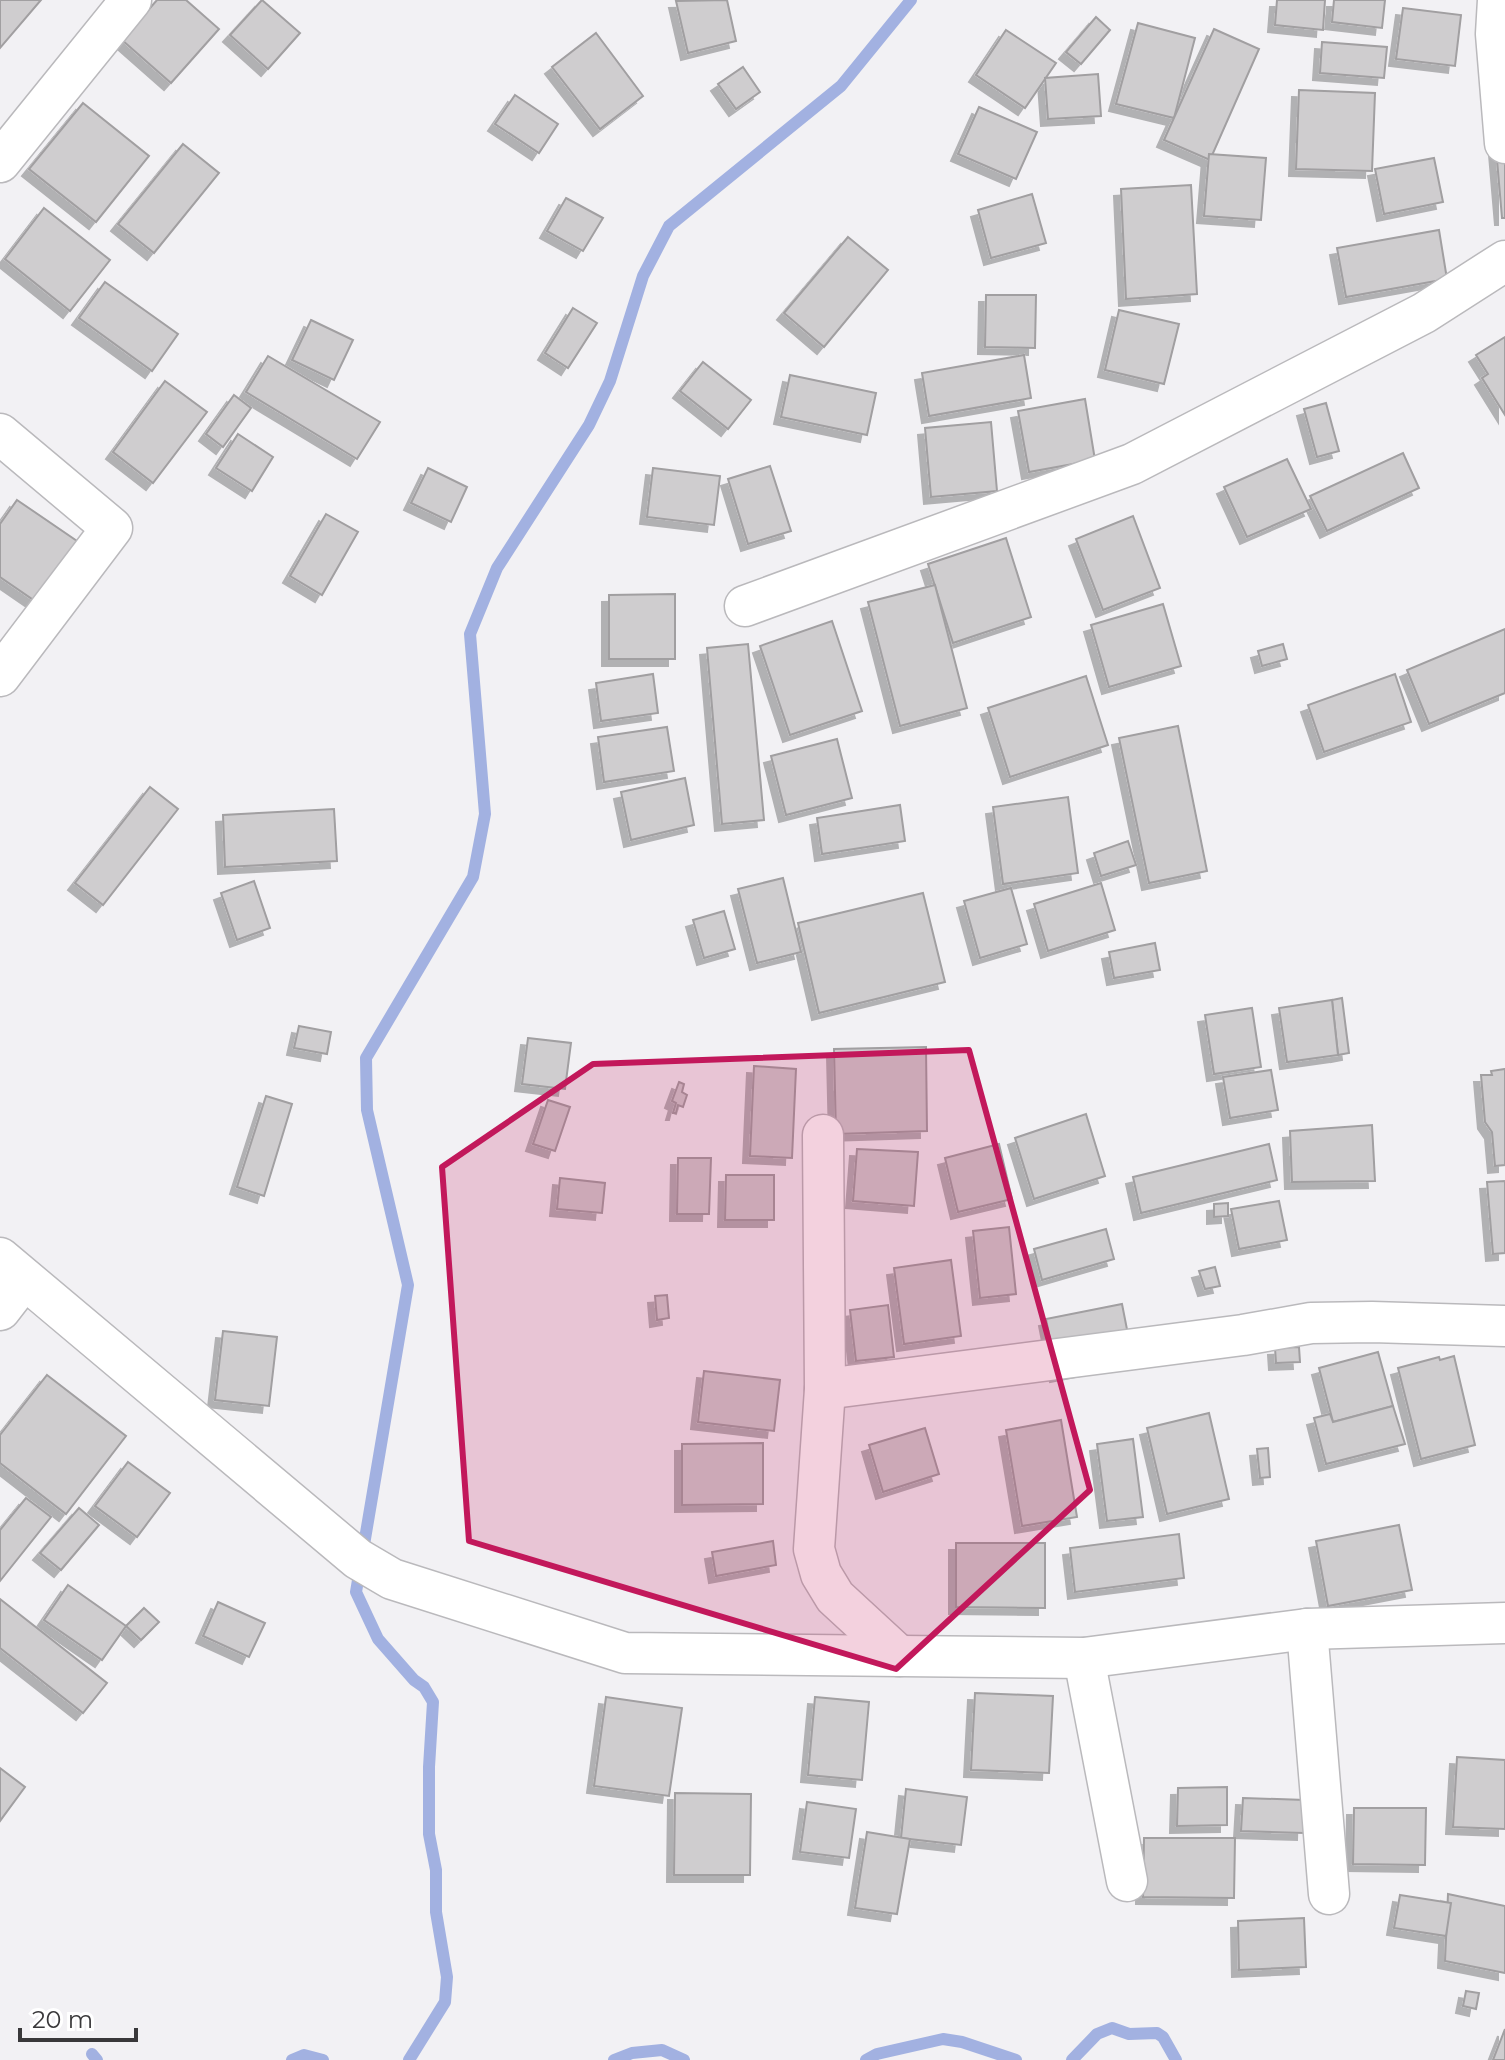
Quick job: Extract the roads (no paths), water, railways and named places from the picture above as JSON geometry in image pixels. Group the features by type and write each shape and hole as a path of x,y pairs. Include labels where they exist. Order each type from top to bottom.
{"street":[{"path":"0,162 131,0"},
{"path":"1498,0 1496,34 1505,143"},
{"path":"745,606 1132,464 1424,313 1505,261"},
{"path":"0,434 112,528 0,676"},
{"path":"823,1135 825,1389 814,1549 821,1574 835,1597 899,1656"},
{"path":"0,1310 12,1268 358,1559 392,1579 625,1653 1084,1658 1307,1629 1505,1623"},
{"path":"825,1389 1243,1335 1311,1323 1505,1326"},
{"path":"1307,1629 1329,1894"},
{"path":"1084,1658 1127,1881"}],"waterway":[{"path":"409,2060 445,2002 447,1977 436,1912 436,1870 429,1834 433,1702 424,1687 378,1639 356,1592 408,1285 367,1110 366,1058 473,877 485,814 470,634 497,568 589,425 610,381 643,276 669,226 841,86 911,0"},
{"path":"1072,2060 1097,2034 1112,2028 1129,2034 1157,2033 1163,2037 1176,2060"},
{"path":"866,2060 877,2054 943,2039 1016,2060"},
{"path":"614,2060 632,2053 662,2050 684,2060"},
{"path":"92,2054 97,2060"},
{"path":"292,2060 304,2055 323,2060"}]}
